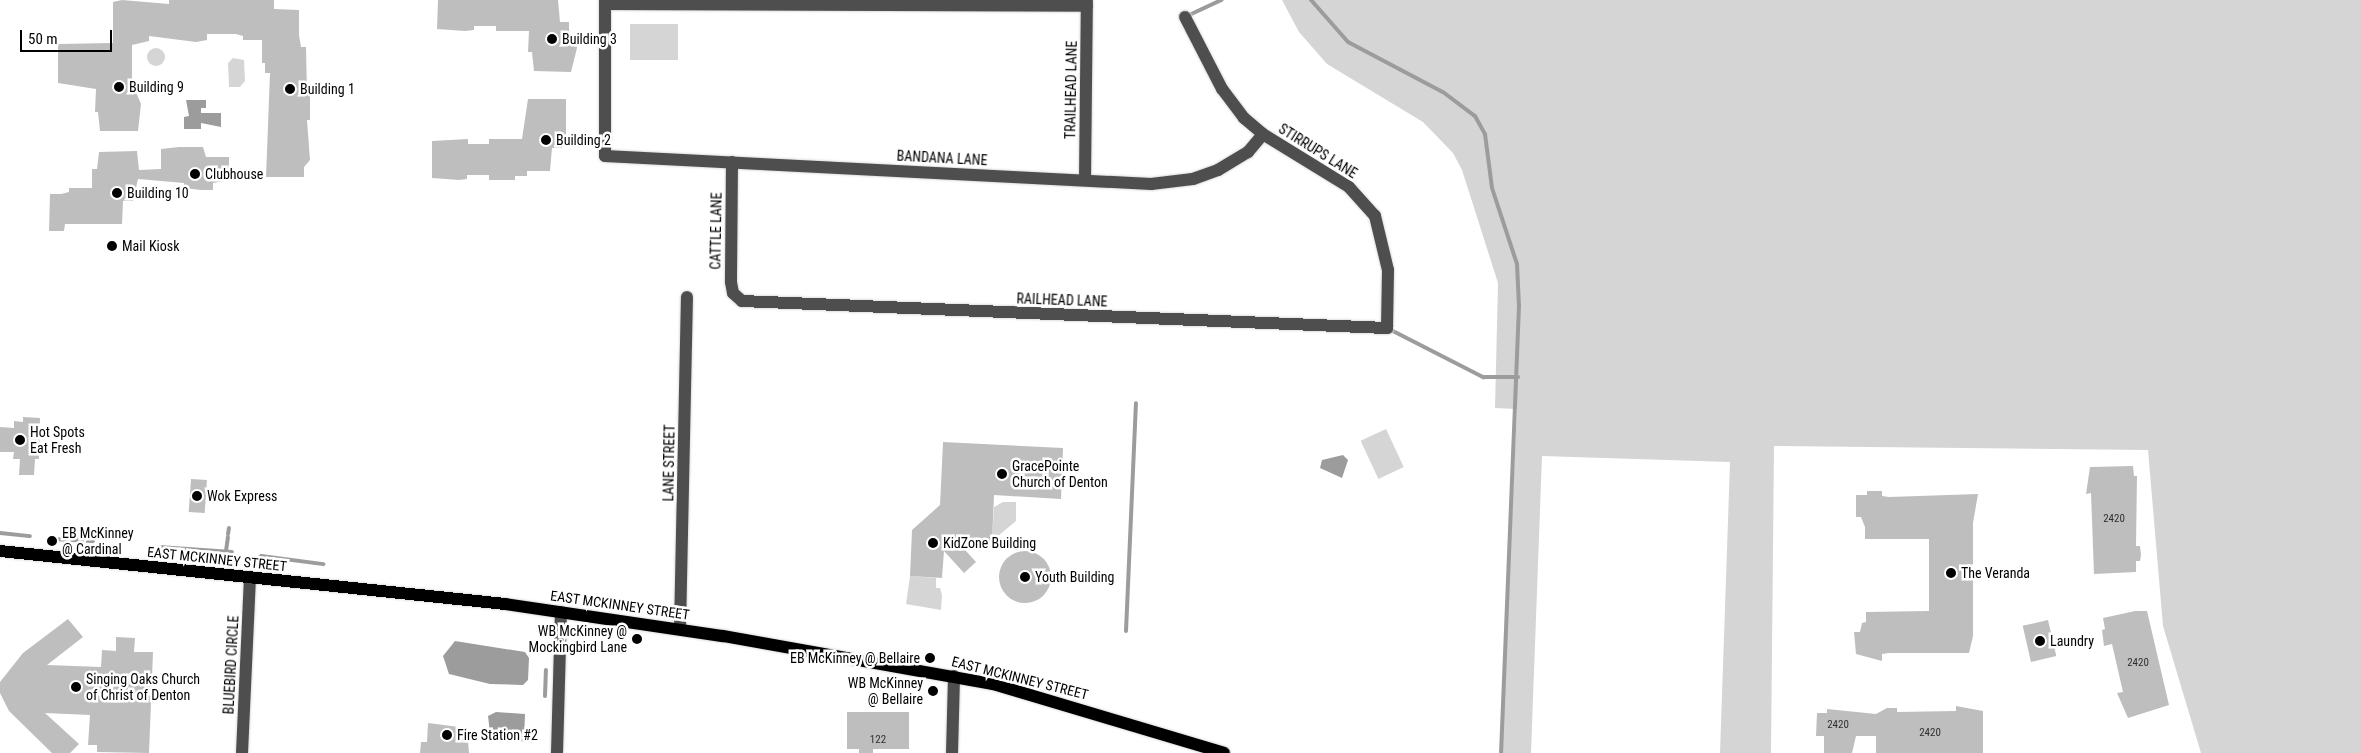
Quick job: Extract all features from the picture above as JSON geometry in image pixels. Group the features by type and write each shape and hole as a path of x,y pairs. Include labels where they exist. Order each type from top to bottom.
{"main road":[{"name":"EAST MCKINNEY STREET","path":"0,551 561,612 680,629 954,676 1103,714 1224,753"}],"street":[{"path":"605,2 1087,3"},
{"name":"BANDANA LANE","path":"605,2 605,156 1150,184 1193,178 1230,165 1263,134"},
{"name":"TRAILHEAD LANE","path":"1085,180 1087,3"},
{"name":"STIRRUPS LANE","path":"1185,17 1222,88 1244,118 1263,134 1349,186 1375,216 1388,270 1387,328"},
{"name":"CATTLE LANE","path":"732,162 731,282 736,298"},
{"name":"LANE STREET","path":"680,629 687,297"},
{"name":"RAILHEAD LANE","path":"736,298 1387,328"},
{"name":"BLUEBIRD CIRCLE","path":"242,753 250,578"},
{"path":"556,753 561,612"},
{"path":"952,753 954,676"}],"shaded area":[{"path":"1282,0 2361,0 2361,753 2201,753 2163,626 2148,450 1774,446 1771,753 1720,753 1730,462 1542,456 1531,753 1501,753 1517,409 1495,408 1498,283 1462,170 1453,153 1423,122 1327,64 1299,32"},
{"path":"630,24 678,24 678,60 630,60"},
{"path":"156,48 162,51 165,57 162,63 156,66 150,63 147,57 150,51"},
{"path":"233,58 244,60 245,81 240,87 229,87 228,63"},
{"path":"186,100 206,100 206,108 201,108 201,113 221,113 221,127 201,123 201,129 184,129 184,117 189,116"},
{"path":"1386,429 1404,467 1378,479 1361,441"},
{"path":"1343,455 1348,460 1342,478 1320,468 1322,460"},
{"path":"1003,502 1016,502 1016,521 992,541 994,507"},
{"path":"910,576 936,578 936,588 940,588 942,595 941,610 906,604"},
{"path":"455,641 525,652 529,658 528,680 523,685 490,684 449,674 443,656"},
{"path":"496,712 525,714 524,742 491,741 488,716"}],"building":[{"path":"122,0 169,4 169,0 274,0 274,9 299,10 299,35 301,47 306,47 307,94 310,94 310,120 307,120 310,160 304,167 304,177 266,177 270,73 265,73 265,63 262,63 262,40 243,40 243,36 236,34 207,34 207,40 196,42 149,36 149,41 132,45 132,83 141,104 138,131 100,131 98,112 95,112 96,89 58,83 58,44 113,43 113,2"},
{"name":"Building 3","path":"438,0 558,0 560,22 569,22 569,35 573,35 573,44 578,44 571,72 534,71 532,52 528,52 529,31 496,31 496,26 474,26 474,30 465,31 437,29"},
{"name":"Building 2","path":"528,99 566,99 566,135 562,135 562,148 552,148 550,171 527,171 527,176 515,176 515,180 489,180 489,175 467,175 467,179 459,180 432,178 432,141 468,139 468,144 489,144 489,139 522,139"},
{"path":"203,147 206,157 229,157 229,180 213,183 213,190 201,190 184,188 184,183 138,179 133,201 123,201 122,224 65,224 64,231 49,231 50,194 69,192 69,188 92,188 92,169 97,169 99,152 137,151 139,170 161,169 161,149"},
{"name":"Hot Spots Eat Fresh","path":"23,417 40,418 39,459 35,459 34,475 19,475 20,459 13,459 14,452 0,452 0,427 14,428 14,421 23,422"},
{"path":"943,442 1063,448 1061,499 994,495 992,542 956,540 976,562 964,573 944,551 942,578 910,576 912,530 940,505"},
{"path":"2133,466 2134,476 2137,476 2136,546 2140,546 2140,561 2136,561 2136,572 2094,574 2091,493 2086,494 2090,467"},
{"name":"Wok Express","path":"191,479 207,480 205,513 189,512"},
{"name":"The Veranda","path":"1867,491 1882,491 1882,496 1889,497 1978,494 1973,523 1973,636 1969,653 1889,653 1882,654 1882,661 1856,654 1854,632 1860,632 1862,623 1866,622 1866,612 1929,611 1929,539 1865,539 1865,527 1861,517 1856,517 1856,495 1867,495"},
{"name":"Youth Building","path":"1025,551 1035,553 1043,559 1049,567 1051,577 1049,587 1043,595 1035,601 1025,603 1015,601 1007,595 1001,587 999,577 1001,567 1007,559 1015,553"},
{"path":"2135,611 2147,611 2169,705 2128,718 2117,693 2123,692 2112,644 2104,646 2102,630 2105,629 2103,618"},
{"name":"Singing Oaks Church of Christ of Denton","path":"68,619 83,637 47,665 101,667 102,650 116,651 116,637 135,638 134,652 153,652 149,753 97,752 97,745 88,745 90,715 45,713 79,744 70,753 52,753 9,711 0,693 0,682 23,653"},
{"name":"Laundry","path":"2048,620 2056,656 2031,662 2023,626"},
{"path":"1956,706 1983,711 1983,753 1876,753 1876,736 1856,736 1852,753 1824,753 1824,736 1816,736 1817,713 1827,713 1827,709 1876,714 1887,708 1897,708 1897,712 1956,711"},
{"path":"847,712 909,712 909,749 873,749 873,753 859,753 859,749 847,749"},
{"name":"Fire Station #2","path":"428,723 467,728 469,753 420,753 421,742 427,742"}],"waterway":[{"path":"1187,16 1221,0"},
{"path":"1311,0 1348,42 1443,92 1475,116 1485,134 1492,188 1517,264 1519,306 1501,753"},
{"path":"1389,329 1483,377 1518,377"},
{"path":"1126,631 1136,403"},
{"path":"228,534 229,528"},
{"path":"0,533 30,536"},
{"path":"226,551 228,537"},
{"path":"52,539 93,541"},
{"path":"159,547 232,552"},
{"path":"261,556 323,564"},
{"path":"545,696 546,670"}],"place":[{"name":"Building 3","path":"552,39"},
{"name":"Building 9","path":"119,87"},
{"name":"Building 1","path":"290,89"},
{"name":"Building 2","path":"546,140"},
{"name":"Clubhouse","path":"195,174"},
{"name":"Building 10","path":"117,193"},
{"name":"Mail Kiosk","path":"112,246"},
{"name":"Hot Spots Eat Fresh","path":"20,440"},
{"name":"GracePointe Church of Denton","path":"1002,474"},
{"name":"Wok Express","path":"197,496"},
{"name":"EB McKinney @ Cardinal","path":"52,541"},
{"name":"KidZone Building","path":"933,543"},
{"name":"The Veranda","path":"1951,573"},
{"name":"Youth Building","path":"1025,577"},
{"name":"WB McKinney @ Mockingbird Lane","path":"637,639"},
{"name":"Laundry","path":"2040,641"},
{"name":"EB McKinney @ Bellaire","path":"930,658"},
{"name":"Singing Oaks Church of Christ of Denton","path":"76,687"},
{"name":"WB McKinney @ Bellaire","path":"933,691"},
{"name":"Fire Station #2","path":"447,735"}]}
